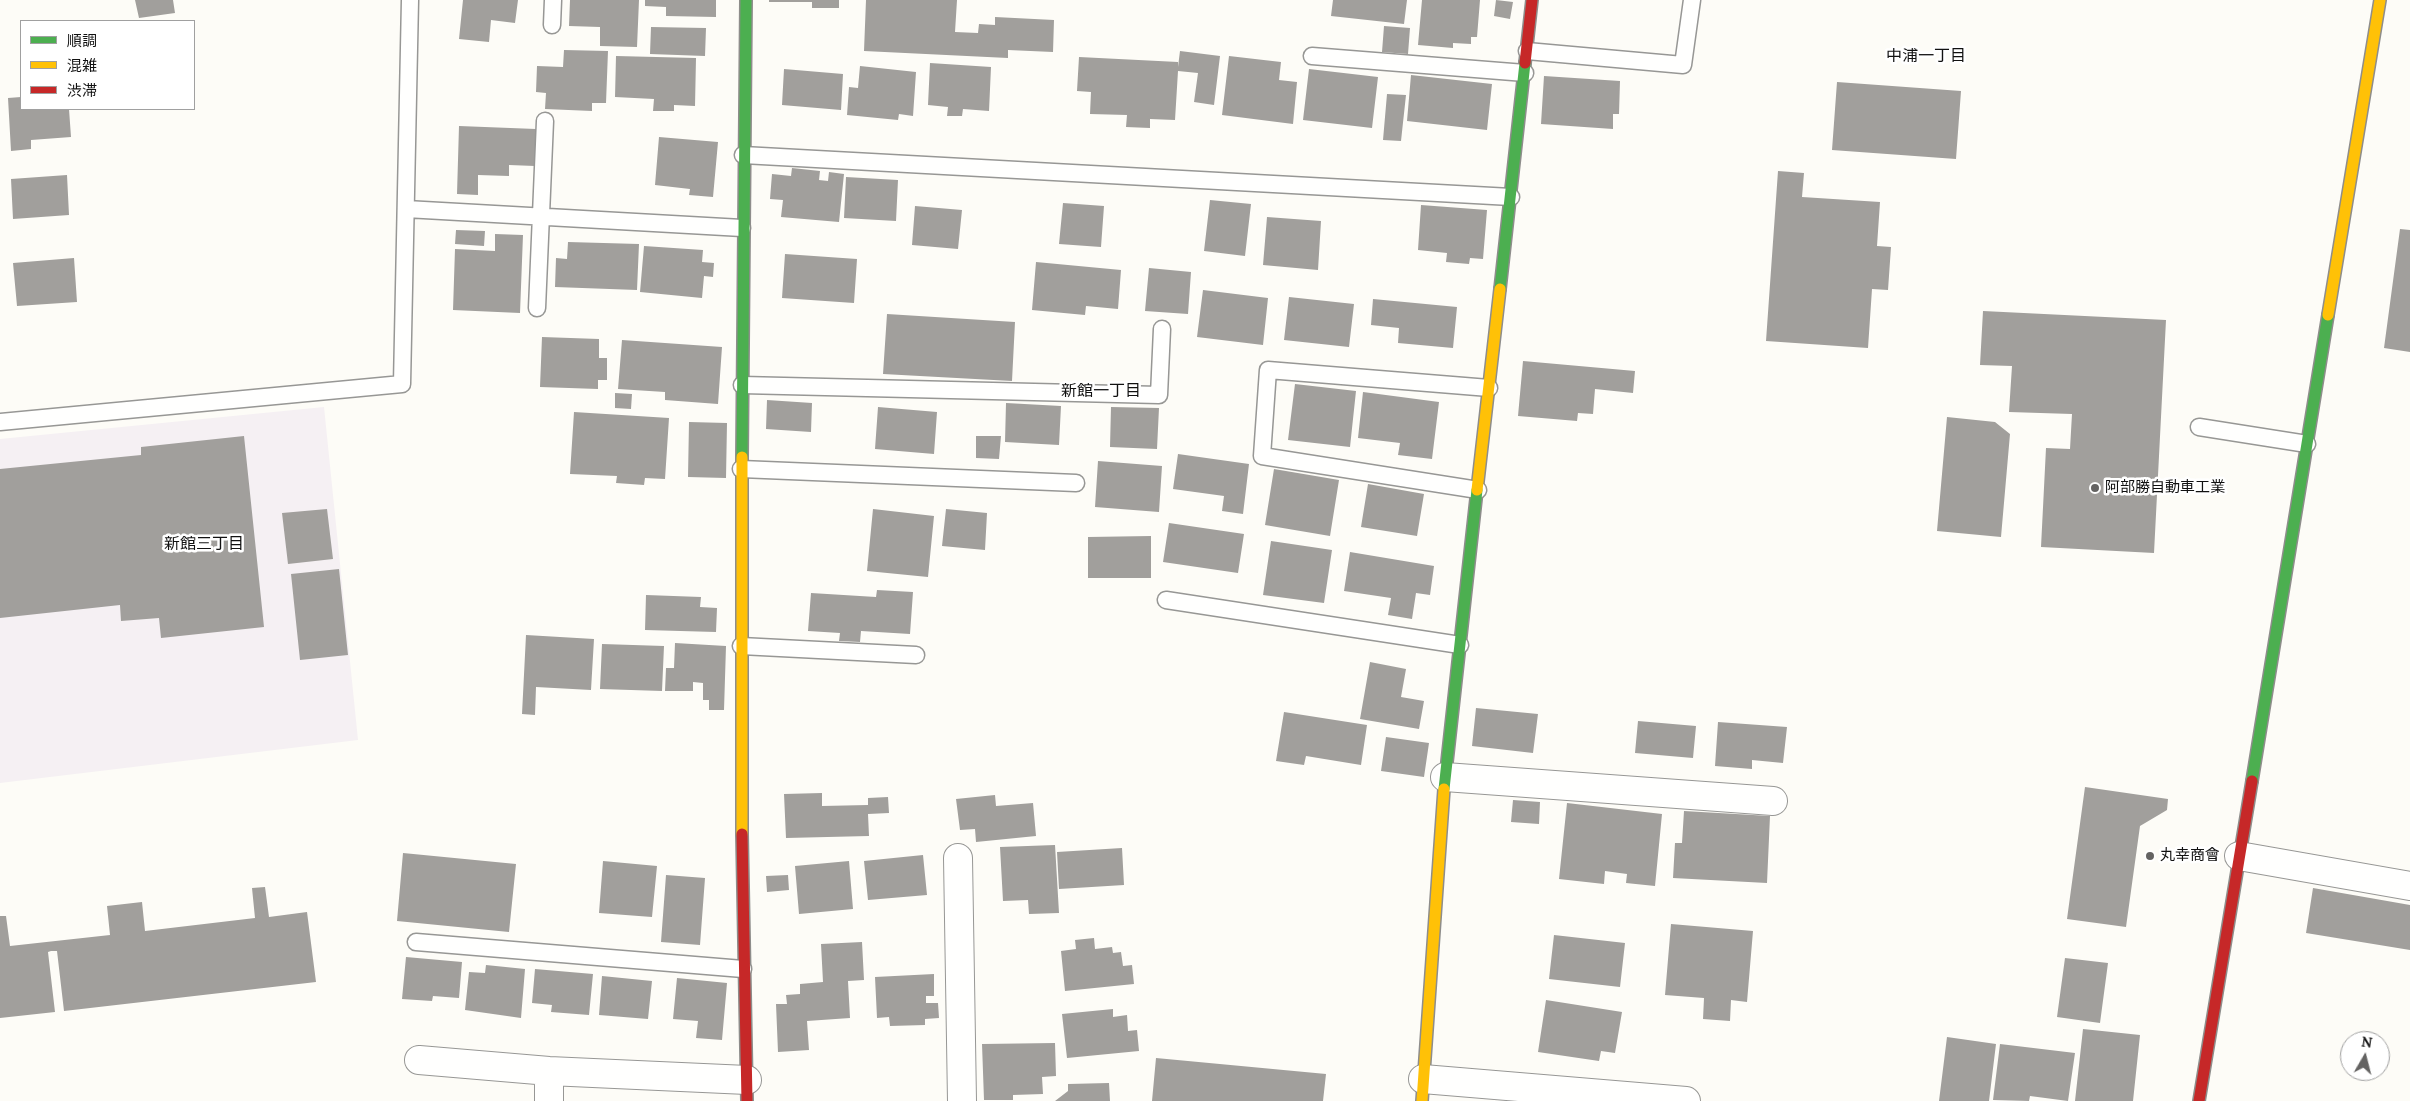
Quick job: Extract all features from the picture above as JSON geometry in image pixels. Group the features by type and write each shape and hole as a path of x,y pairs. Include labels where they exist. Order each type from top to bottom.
{"street":[{"path":"419,1060 747,1090 743,970 741,646 742,228 746,0"},
{"path":"1532,0 1445,777 1422,1090 1686,1101"},
{"path":"2199,1101 2380,0"},
{"path":"1445,777 1773,801"},
{"path":"2239,856 2410,886"},
{"path":"958,858 962,1101"},
{"path":"549,1071 549,1101"}],"lane":[{"path":"0,422 402,384 410,0"},
{"path":"552,26 553,0"},
{"path":"1527,51 1683,65 1692,0"},
{"path":"1312,56 1525,73"},
{"path":"537,308 545,121"},
{"path":"743,155 1511,197"},
{"path":"406,209 742,228"},
{"path":"742,385 1158,395 1162,330"},
{"path":"1478,490 1262,456 1268,370 1489,388"},
{"path":"2199,427 2307,444"},
{"path":"742,468 1076,483"},
{"path":"1166,600 1460,645"},
{"path":"741,646 916,655"},
{"path":"416,942 743,970"}],"shaded area":[{"path":"324,407 358,740 0,783 0,439"}],"building":[{"path":"135,0 173,0 175,13 139,18"},
{"path":"463,0 518,0 515,23 491,20 489,42 459,39"},
{"path":"570,0 639,0 637,47 600,46 600,27 569,26"},
{"path":"645,0 716,0 716,17 666,16 666,7 645,6"},
{"path":"769,0 839,0 839,8 812,8 812,2 769,2"},
{"path":"866,0 957,0 955,32 978,33 979,24 995,25 995,17 1054,20 1053,52 1008,50 1008,58 864,51"},
{"path":"1333,0 1407,0 1404,24 1331,16"},
{"path":"1422,0 1480,0 1477,37 1471,37 1471,44 1453,43 1453,48 1418,45"},
{"path":"1496,0 1513,2 1510,19 1494,16"},
{"path":"1384,26 1410,28 1408,54 1382,52"},
{"path":"651,27 706,28 705,56 650,54"},
{"path":"564,50 608,51 606,103 592,103 592,111 545,109 546,93 536,92 537,66 563,67"},
{"path":"1180,51 1220,56 1214,105 1194,102 1198,73 1178,71 1175,120 1150,119 1150,128 1126,127 1127,115 1090,114 1091,92 1077,91 1079,57 1178,62 1178,67"},
{"path":"616,56 696,58 695,106 674,105 674,111 653,111 654,99 615,97"},
{"path":"1229,56 1281,62 1279,80 1297,82 1293,124 1222,115"},
{"path":"930,63 991,67 989,111 963,109 962,116 947,116 948,107 928,105"},
{"path":"860,66 916,72 913,116 899,114 898,120 847,115 849,87 858,88"},
{"path":"784,69 843,74 841,110 782,105"},
{"path":"1309,69 1378,77 1372,128 1303,120"},
{"path":"1411,75 1492,84 1487,130 1407,121"},
{"path":"1544,76 1620,81 1619,114 1613,114 1613,129 1541,124"},
{"path":"1837,82 1961,91 1956,159 1832,150"},
{"path":"1387,94 1406,95 1401,141 1383,140"},
{"path":"20,97 20,110 69,110 71,137 31,140 31,149 11,151 8,98"},
{"path":"459,126 536,129 535,166 509,165 509,176 478,175 478,195 457,194"},
{"path":"659,137 718,142 713,197 689,195 690,189 655,185"},
{"path":"792,168 820,171 819,180 828,181 829,172 844,174 839,222 781,217 783,200 770,199 772,174 791,176"},
{"path":"1778,171 1804,173 1802,197 1880,202 1877,246 1891,247 1888,290 1872,289 1868,348 1766,341"},
{"path":"67,175 69,215 13,219 11,179"},
{"path":"846,177 898,180 896,221 844,218"},
{"path":"1210,200 1251,204 1245,256 1204,251"},
{"path":"1063,203 1104,206 1101,247 1059,244"},
{"path":"1421,205 1487,210 1483,259 1470,258 1469,264 1446,262 1447,253 1418,250"},
{"path":"915,206 962,210 958,249 912,245"},
{"path":"1267,217 1321,221 1318,270 1263,265"},
{"path":"2400,229 2410,230 2410,352 2384,348"},
{"path":"456,230 485,231 484,246 455,244"},
{"path":"495,234 523,235 520,313 453,310 455,249 495,251"},
{"path":"568,242 639,244 637,290 555,287 556,258 567,259"},
{"path":"644,246 703,250 702,262 714,263 713,277 704,276 702,298 640,292"},
{"path":"785,254 857,259 854,303 782,298"},
{"path":"74,258 77,302 17,306 13,263"},
{"path":"1036,262 1121,270 1118,309 1086,306 1085,315 1032,310"},
{"path":"1149,268 1191,272 1188,314 1145,311"},
{"path":"1203,290 1268,298 1263,345 1197,337"},
{"path":"1289,297 1354,304 1349,347 1284,340"},
{"path":"1373,299 1457,307 1453,348 1398,343 1399,328 1371,325"},
{"path":"1983,311 2166,320 2154,553 2041,547 2046,448 2070,449 2072,414 2009,412 2012,366 1980,365"},
{"path":"887,314 1015,322 1012,381 883,374"},
{"path":"542,337 599,339 599,358 607,358 607,380 598,380 598,389 540,387"},
{"path":"622,340 722,347 718,404 665,400 665,392 618,389"},
{"path":"1523,361 1635,371 1633,393 1595,389 1593,414 1578,413 1577,421 1518,416"},
{"path":"1295,384 1356,391 1350,447 1288,440"},
{"path":"1363,392 1439,402 1432,459 1398,455 1400,443 1358,438"},
{"path":"615,393 632,394 631,409 615,408"},
{"path":"767,400 812,403 811,432 766,429"},
{"path":"1006,403 1061,406 1059,445 1005,442"},
{"path":"878,407 937,412 934,454 875,449"},
{"path":"1111,407 1159,408 1157,449 1110,447"},
{"path":"574,412 669,418 665,479 645,478 644,485 616,483 617,476 570,474"},
{"path":"1947,417 1995,422 2010,434 2001,537 1937,531"},
{"path":"689,422 727,423 726,478 688,477"},
{"path":"244,436 264,627 161,638 159,618 121,621 120,605 0,618 0,469 141,455 141,447"},
{"path":"976,436 1001,436 999,459 976,458"},
{"path":"1178,454 1249,464 1243,514 1222,511 1224,496 1173,489"},
{"path":"1098,461 1162,466 1159,512 1095,507"},
{"path":"1274,469 1339,480 1330,536 1265,525"},
{"path":"1368,484 1424,494 1417,536 1361,527"},
{"path":"327,509 333,559 288,564 282,513"},
{"path":"873,509 934,516 928,577 867,571"},
{"path":"946,509 987,513 985,550 942,546"},
{"path":"1169,523 1244,534 1238,573 1163,562"},
{"path":"1151,536 1151,578 1088,578 1088,537"},
{"path":"1271,541 1332,550 1324,603 1263,595"},
{"path":"1350,552 1434,566 1430,595 1416,593 1412,619 1388,615 1391,598 1344,591"},
{"path":"339,569 348,655 300,660 291,574"},
{"path":"877,590 913,592 910,634 861,631 860,642 839,641 840,633 808,631 811,593 876,597"},
{"path":"646,595 701,597 700,607 717,608 716,632 645,630"},
{"path":"526,635 594,639 591,690 536,687 535,715 522,714"},
{"path":"675,643 726,646 724,710 709,710 709,700 703,700 703,683 693,682 693,691 665,691 666,668 674,668"},
{"path":"602,644 664,646 662,691 600,689"},
{"path":"1370,662 1406,669 1401,697 1424,701 1419,729 1360,719"},
{"path":"1476,708 1538,714 1533,753 1472,746"},
{"path":"1284,712 1367,725 1361,765 1306,756 1304,765 1276,761"},
{"path":"1638,721 1696,726 1693,758 1635,753"},
{"path":"1718,722 1787,727 1783,763 1752,760 1752,769 1715,766"},
{"path":"1386,737 1429,743 1424,777 1381,771"},
{"path":"2085,787 2168,799 2167,810 2140,826 2126,927 2067,919"},
{"path":"822,793 822,806 868,805 868,798 888,797 889,813 868,814 869,836 786,838 784,794"},
{"path":"995,795 996,806 1033,803 1036,836 976,842 975,829 960,830 956,799"},
{"path":"1513,800 1540,802 1539,824 1511,822"},
{"path":"1567,803 1662,814 1655,886 1626,883 1627,874 1605,871 1604,884 1559,879"},
{"path":"1684,811 1770,816 1767,883 1673,878 1675,843 1682,843"},
{"path":"1055,845 1059,913 1029,914 1028,900 1003,901 1000,847"},
{"path":"1122,848 1124,885 1059,889 1057,852"},
{"path":"403,853 516,864 509,932 397,921"},
{"path":"923,855 927,895 868,900 864,861"},
{"path":"603,861 657,866 652,917 599,913"},
{"path":"849,861 853,909 799,914 795,866"},
{"path":"666,875 705,878 700,945 661,942"},
{"path":"788,875 789,890 767,892 766,876"},
{"path":"265,887 269,917 307,912 316,982 64,1011 57,951 51,951 48,952 55,1012 0,1018 0,916 6,916 10,946 110,935 107,906 142,902 145,931 255,918 252,888"},
{"path":"2313,888 2410,905 2410,950 2306,933"},
{"path":"1671,924 1753,931 1747,1002 1731,1000 1730,1021 1703,1019 1704,998 1665,995"},
{"path":"1554,935 1625,943 1620,987 1549,979"},
{"path":"1094,938 1095,949 1112,947 1113,953 1121,952 1123,966 1132,965 1134,984 1065,991 1061,951 1076,949 1075,940"},
{"path":"862,942 864,980 848,981 850,1018 807,1021 809,1050 778,1052 776,1004 787,1004 786,995 800,994 800,984 823,982 821,944"},
{"path":"406,957 462,962 459,998 433,996 432,1001 402,999"},
{"path":"2065,958 2108,963 2100,1023 2057,1017"},
{"path":"486,965 525,969 521,1018 465,1010 469,972 485,973"},
{"path":"535,969 593,974 589,1015 551,1012 552,1005 532,1003"},
{"path":"934,974 934,996 926,996 926,1003 938,1003 939,1018 925,1019 925,1025 890,1026 889,1017 877,1018 875,977"},
{"path":"602,976 652,981 648,1019 599,1015"},
{"path":"677,978 727,983 722,1040 696,1038 698,1021 673,1019"},
{"path":"1546,1000 1622,1012 1615,1053 1601,1051 1599,1061 1538,1052"},
{"path":"1113,1009 1113,1017 1127,1015 1128,1031 1137,1030 1139,1051 1067,1058 1062,1014"},
{"path":"2083,1029 2140,1035 2133,1101 2075,1101"},
{"path":"1947,1037 1996,1044 1989,1101 1939,1101"},
{"path":"1055,1043 1056,1076 1042,1077 1043,1094 1013,1095 1013,1100 984,1100 982,1044"},
{"path":"2000,1044 2075,1053 2068,1101 2030,1096 2029,1101 1993,1100"},
{"path":"1156,1058 1326,1074 1323,1101 1152,1101"},
{"path":"1109,1083 1110,1101 1055,1101 1068,1091 1068,1084"}],"traffic: fast":[{"path":"742,457 746,0"},
{"path":"1500,289 1525,63"},
{"path":"2252,781 2328,315"},
{"path":"1444,789 1477,490"}],"traffic: slow":[{"path":"2328,315 2380,0"},
{"path":"1477,490 1500,289"},
{"path":"742,457 742,834"},
{"path":"1422,1101 1444,789"}],"traffic: jam":[{"path":"1525,63 1532,0"},
{"path":"2199,1101 2252,781"},
{"path":"742,834 747,1101"}],"place":[{"name":"阿部勝自動車工業","path":"2095,488"},
{"name":"丸幸商會","path":"2150,856"}],"district":[{"name":"中浦一丁目","path":"1926,56"},
{"name":"新館一丁目","path":"1101,391"},
{"name":"新館三丁目","path":"204,544"}]}
